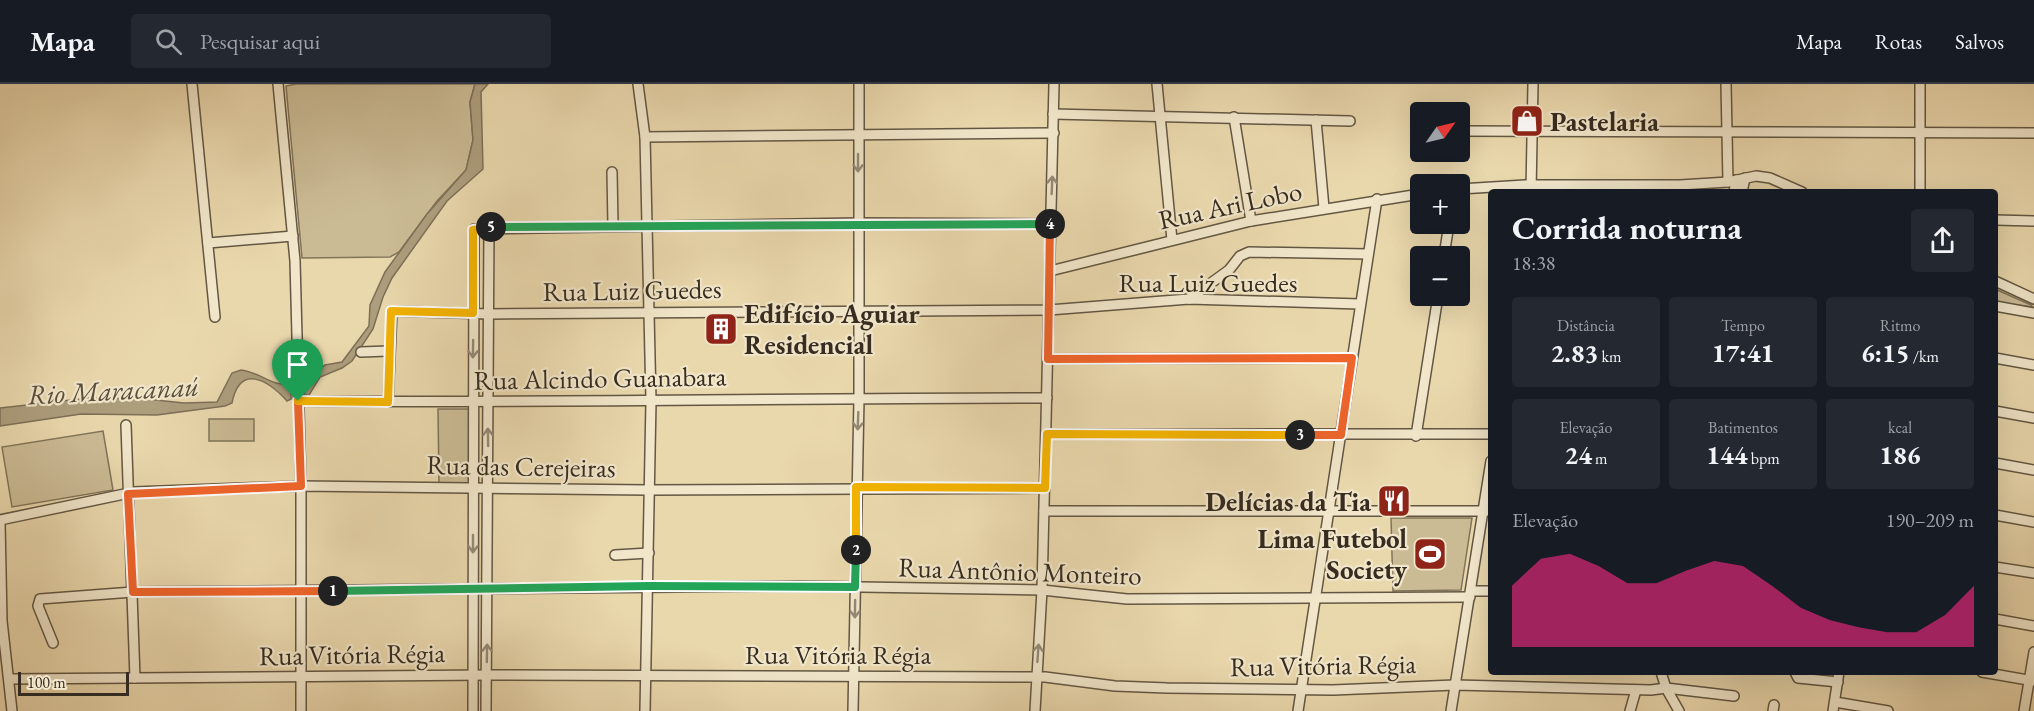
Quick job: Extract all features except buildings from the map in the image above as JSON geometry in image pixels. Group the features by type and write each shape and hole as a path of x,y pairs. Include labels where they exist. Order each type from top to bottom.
{"street":[{"path":"192,84 215,317"},
{"path":"278,84 293,236 301,486 302,711"},
{"path":"853,711 859,398 859,84"},
{"path":"1035,711 1047,434 1054,84"},
{"path":"1157,84 1172,240"},
{"path":"1531,189 1533,84"},
{"path":"1725,84 1726,131 1736,180 1740,189"},
{"path":"1920,84 1920,189"},
{"path":"638,86 645,137 651,401 645,711"},
{"path":"1053,114 1350,121"},
{"path":"1234,117 1251,221"},
{"path":"1316,120 1324,208"},
{"path":"1470,131 1533,129 2034,133"},
{"path":"645,137 1054,133"},
{"path":"612,172 613,226"},
{"path":"1470,189 1679,189 1736,180 1770,178 1795,189"},
{"path":"1734,189 1736,180"},
{"name":"Rua Ari Lobo","path":"1050,271 1251,221 1410,195"},
{"path":"1298,711 1377,199"},
{"path":"1998,220 2034,221"},
{"path":"473,711 472,403 475,228 858,223 1051,224"},
{"path":"486,711 489,227"},
{"path":"208,243 293,236"},
{"path":"1189,299 1229,270 1240,256 1249,252 1368,254"},
{"path":"1998,282 2034,299"},
{"name":"Rua Luiz Guedes","path":"388,402 388,351 392,310 489,314 1048,310 1189,299 1360,304"},
{"path":"1416,436 1436,306"},
{"path":"1998,307 2034,313"},
{"path":"361,352 388,351"},
{"path":"1048,359 1352,358"},
{"path":"1998,359 2034,365"},
{"name":"Rua Alcindo Guanabara","path":"298,399 487,403 1047,398"},
{"path":"1998,412 2034,418"},
{"path":"126,425 135,678"},
{"path":"1047,434 1416,436 1488,434"},
{"path":"1998,464 2034,470"},
{"name":"Rua das Cerejeiras","path":"0,521 128,494 301,486 648,490 856,487 1045,488"},
{"path":"1044,511 1487,511 1451,711"},
{"path":"1998,516 2034,522"},
{"path":"0,521 1,621 12,711"},
{"path":"615,555 649,553"},
{"path":"1998,567 2034,573"},
{"name":"Rua Antônio Monteiro","path":"53,642 38,606 40,599 133,592 648,586 855,587 1042,590 1127,599 1315,600 1488,591"},
{"path":"1998,620 2034,626"},
{"path":"2024,711 2032,680 2034,652"},
{"name":"Rua Vitória Régia","path":"9,679 486,675 1036,679 1045,677 1125,687 1300,689 1455,685 1636,690 1666,688 1734,696"},
{"path":"1662,675 1666,688 1679,711"},
{"path":"1796,675 1798,678 1838,677 1834,706 1888,711"},
{"path":"1998,675 2032,680"},
{"path":"1630,711 1636,690"}],"shaded area":[{"path":"296,84 475,84 470,102 473,140 466,170 437,201 399,252 390,257 302,258 286,86"},
{"path":"475,84 488,84 481,92 483,169 447,201 392,278 383,297 373,329 352,361 320,377 309,395 305,395 304,378 325,365 342,362 369,326 370,305 385,272 427,214 466,170 473,140 470,102"},
{"path":"1998,290 2031,305 2033,307 1998,302"},
{"name":"Rio Maracanaú","path":"241,370 278,383 291,384 291,399 287,401 280,393 263,382 248,379 241,383 232,403 225,406 157,415 81,414 0,426 0,408 89,398 146,399 184,403 217,402 232,373"},
{"path":"438,409 470,409 470,486 439,485"},
{"path":"209,419 254,419 254,441 209,441"},
{"path":"103,431 113,490 12,507 2,447"},
{"name":"Lima Futebol Society","path":"1391,518 1472,518 1461,590 1393,591"}],"place":[{"name":"Pastelaria","path":"1527,121"},
{"name":"Edifício Aguiar Residencial","path":"721,329"},
{"name":"Delícias da Tia","path":"1394,501"},
{"name":"Lima Futebol Society","path":"1430,554"}],"route":[{"path":"858,223 1051,224 1048,359 1352,358 1341,435 1047,434 1045,488 856,487 855,587 648,586 133,592 128,494 301,486 298,401 388,402 390,313 394,310 473,313 473,230 475,228 858,223"}]}
